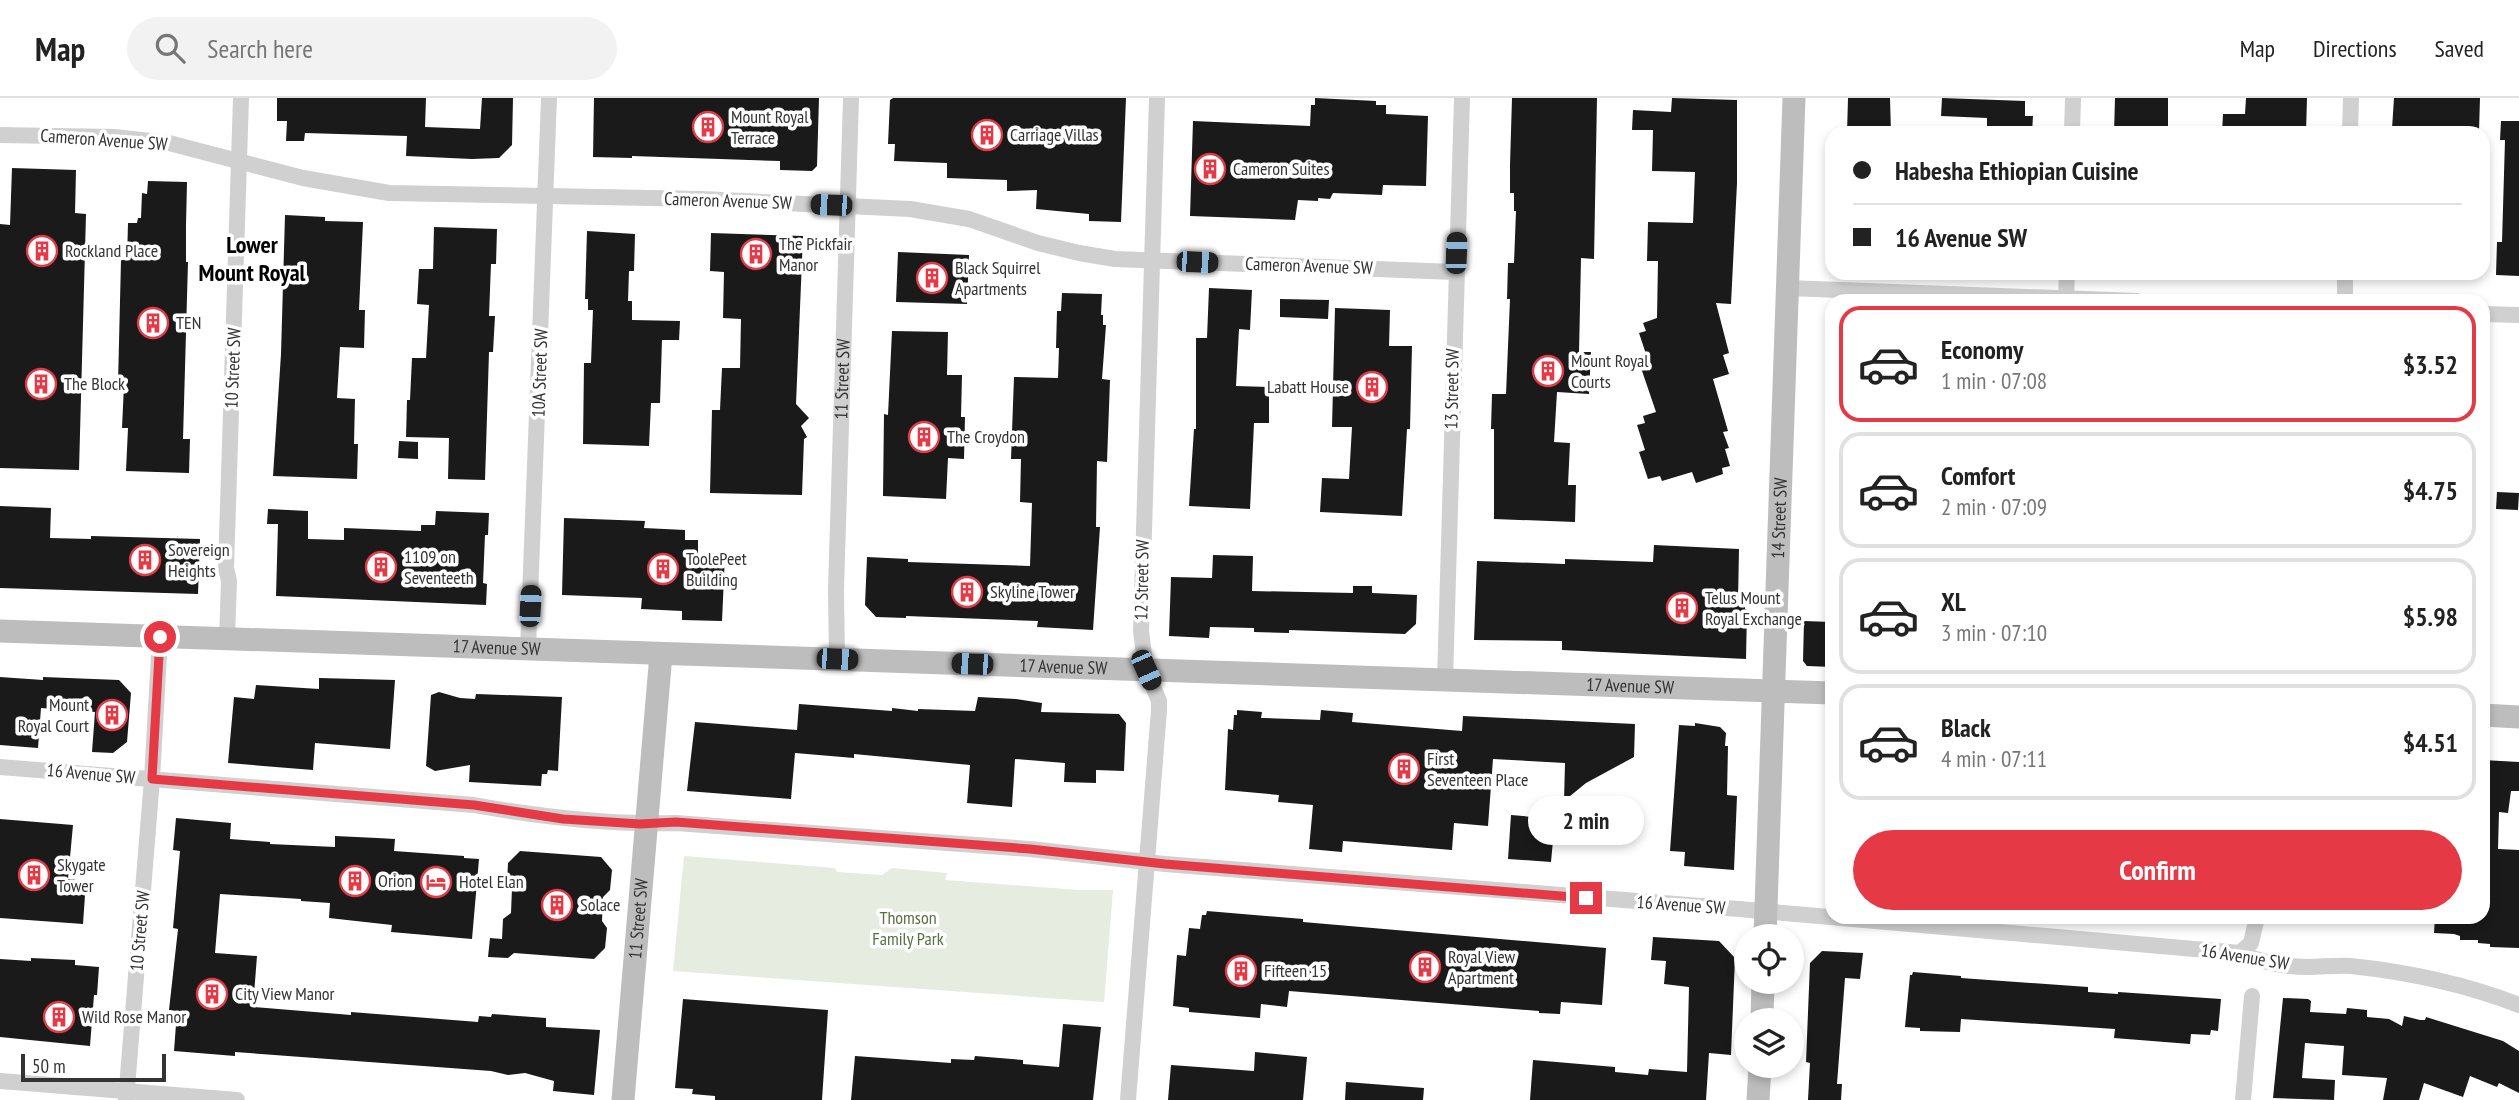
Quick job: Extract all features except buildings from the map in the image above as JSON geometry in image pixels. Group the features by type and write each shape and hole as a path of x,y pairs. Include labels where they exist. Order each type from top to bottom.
{"main road":[{"name":"14 Street SW","path":"1765,924 1794,98"},
{"name":"17 Avenue SW","path":"0,631 1825,693"},
{"name":"11 Street SW","path":"623,1100 661,654"},
{"path":"2490,715 2519,717"},
{"path":"1758,1100 1759,1078"}],"street":[{"name":"10 Street SW","path":"227,639 229,581 226,568 241,98"},
{"name":"10A Street SW","path":"528,649 549,98"},
{"name":"11 Street SW","path":"837,659 836,590 851,98"},
{"name":"12 Street SW","path":"1128,1100 1159,710 1159,701 1146,670 1141,631 1157,98"},
{"name":"13 Street SW","path":"1445,680 1462,98"},
{"path":"2072,126 2073,98"},
{"path":"2350,126 2351,98"},
{"name":"Cameron Avenue SW","path":"0,135 114,137 169,143 303,178 388,193 547,195 910,209 969,219 1038,243 1115,259 1455,272"},
{"path":"1787,288 1939,294"},
{"path":"2490,314 2519,315"},
{"name":"10 Street SW","path":"127,1096 152,779 160,637"},
{"name":"16 Avenue SW","path":"0,767 474,805 542,817 646,824 676,822 1006,847 1146,862 1825,916"},
{"name":"16 Avenue SW","path":"1913,924 2240,953 2260,961 2309,967 2330,964 2421,977 2481,990 2519,1005"},
{"path":"2240,953 2251,943 2255,924"},
{"path":"2243,1100 2252,996"},
{"path":"0,1081 127,1096 237,1100"}],"green space":[{"name":"Thomson Family Park","path":"684,856 835,868 837,872 882,875 892,868 947,873 945,880 1113,890 1104,1002 673,971"}],"place":[{"name":"Mount Royal Terrace","path":"708,127"},
{"name":"Carriage Villas","path":"987,135"},
{"name":"Cameron Suites","path":"1210,169"},
{"name":"Rockland Place","path":"42,251"},
{"name":"The Pickfair Manor","path":"756,254"},
{"name":"Black Squirrel Apartments","path":"932,278"},
{"name":"TEN","path":"153,323"},
{"name":"Mount Royal Courts","path":"1548,371"},
{"name":"The Block","path":"41,384"},
{"name":"Labatt House","path":"1372,387"},
{"name":"The Croydon","path":"924,437"},
{"name":"Sovereign Heights","path":"145,560"},
{"name":"1109 on Seventeeth","path":"381,567"},
{"name":"ToolePeet Building","path":"663,569"},
{"name":"Skyline Tower","path":"967,592"},
{"name":"Telus Mount Royal Exchange","path":"1682,608"},
{"name":"Mount Royal Court","path":"112,715"},
{"name":"First Seventeen Place","path":"1404,769"},
{"name":"Skygate Tower","path":"34,875"},
{"name":"Orion","path":"355,881"},
{"name":"Hotel Elan","path":"436,882"},
{"name":"Solace","path":"557,905"},
{"name":"Royal View Apartment","path":"1425,967"},
{"name":"Fifteen 15","path":"1241,971"},
{"name":"City View Manor","path":"212,994"},
{"name":"Wild Rose Manor","path":"59,1017"}],"district":[{"name":"Lower Mount Royal","path":"252,259"}],"route":[{"path":"160,637 152,779 474,805 563,819 640,824 676,822 1030,849 1165,864 1586,898"}]}
